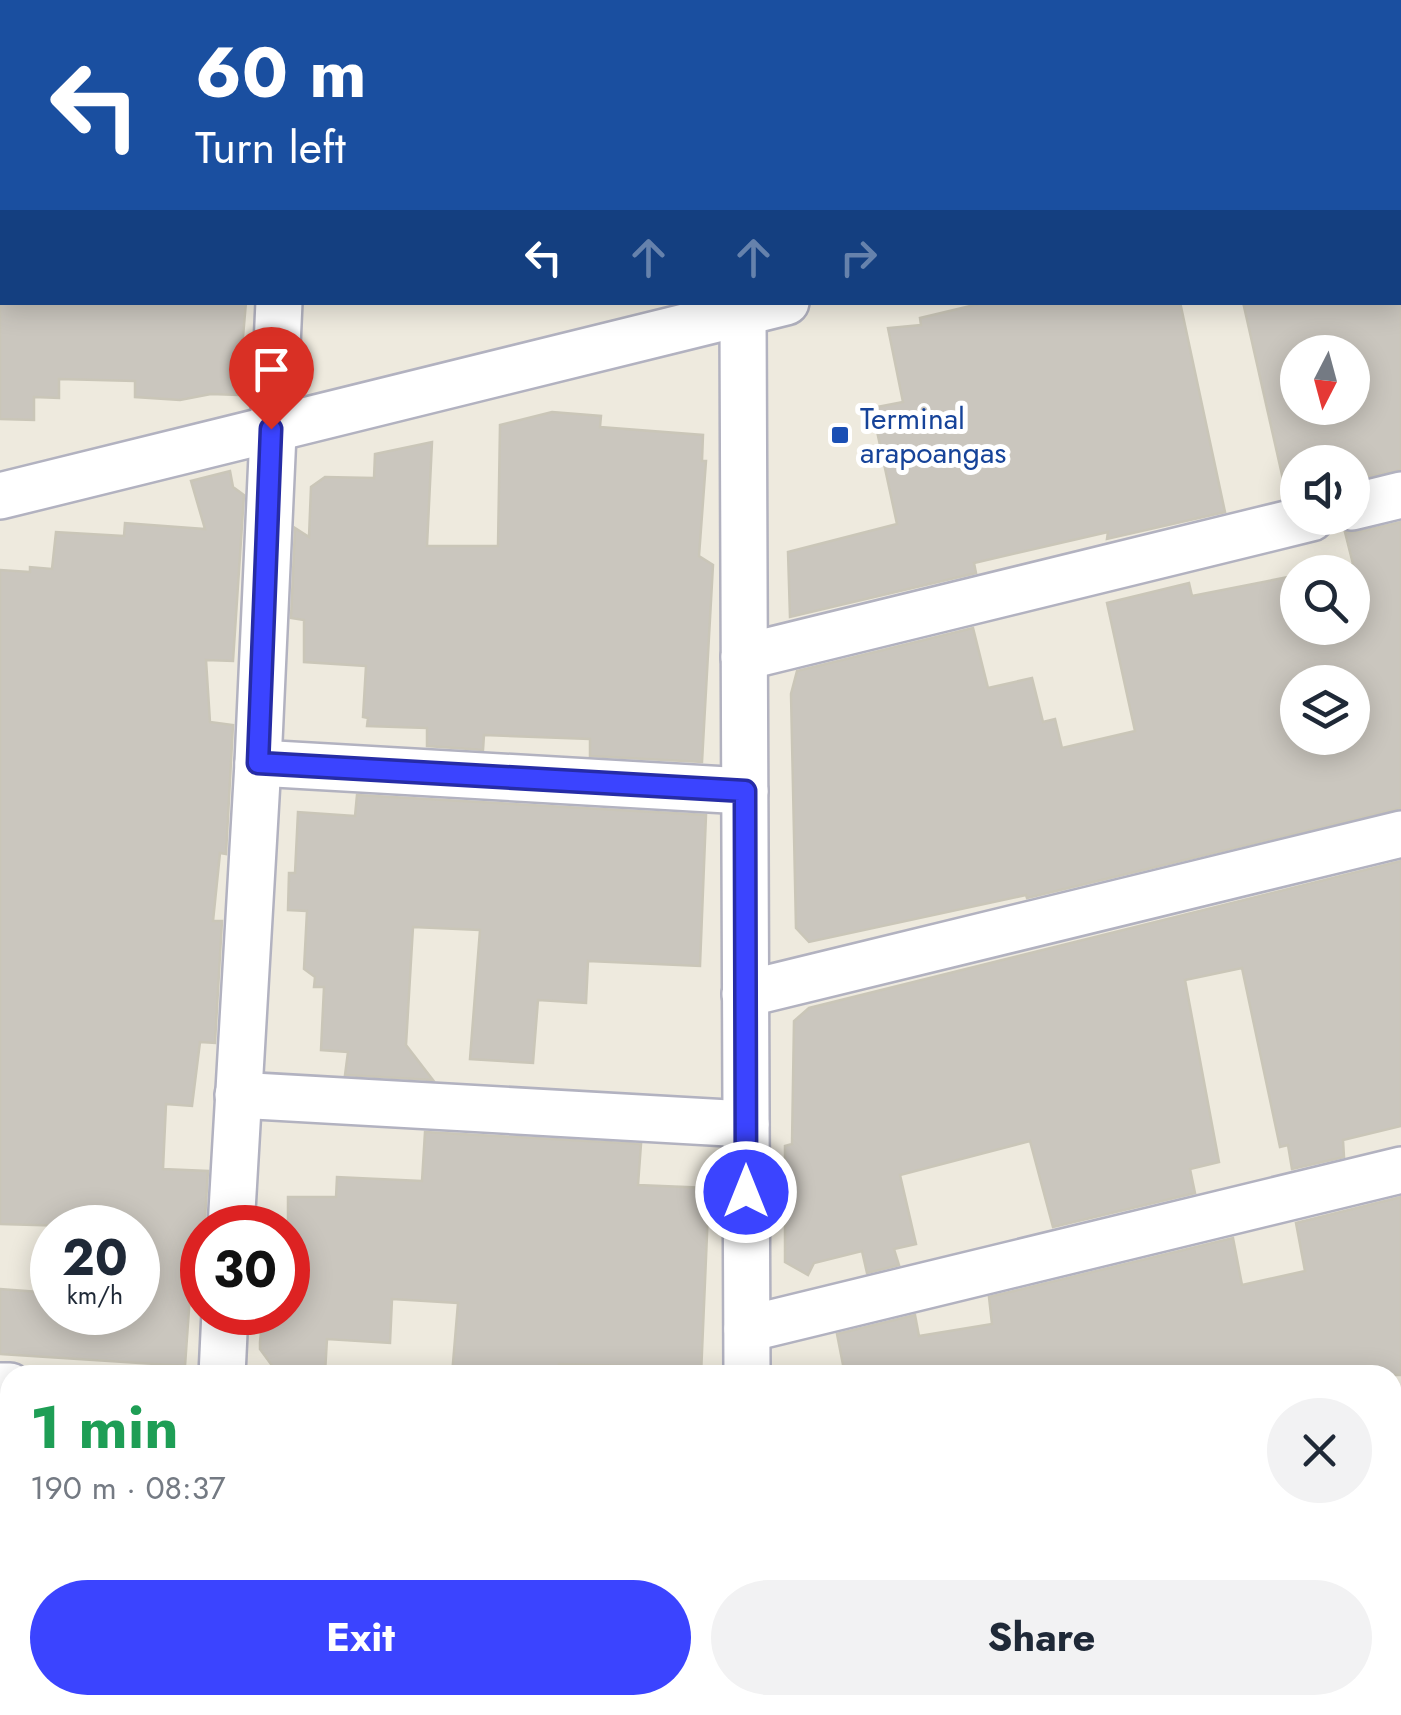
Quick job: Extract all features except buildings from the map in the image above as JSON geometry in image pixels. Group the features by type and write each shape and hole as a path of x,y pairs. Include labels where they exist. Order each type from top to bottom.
{"street":[{"path":"231,1205 280,305"},
{"path":"0,496 765,308 744,658 747,1365"},
{"path":"1370,503 1401,495"},
{"path":"744,658 1280,526"},
{"path":"258,763 745,791"},
{"path":"746,994 1401,834"},
{"path":"238,1095 746,1124"},
{"path":"747,1330 1401,1170"},
{"path":"223,1365 225,1335"}],"place":[{"name":"Terminal arapoangas","path":"840,435"}],"route":[{"path":"271,429 258,763 745,791 746,1192"}]}
